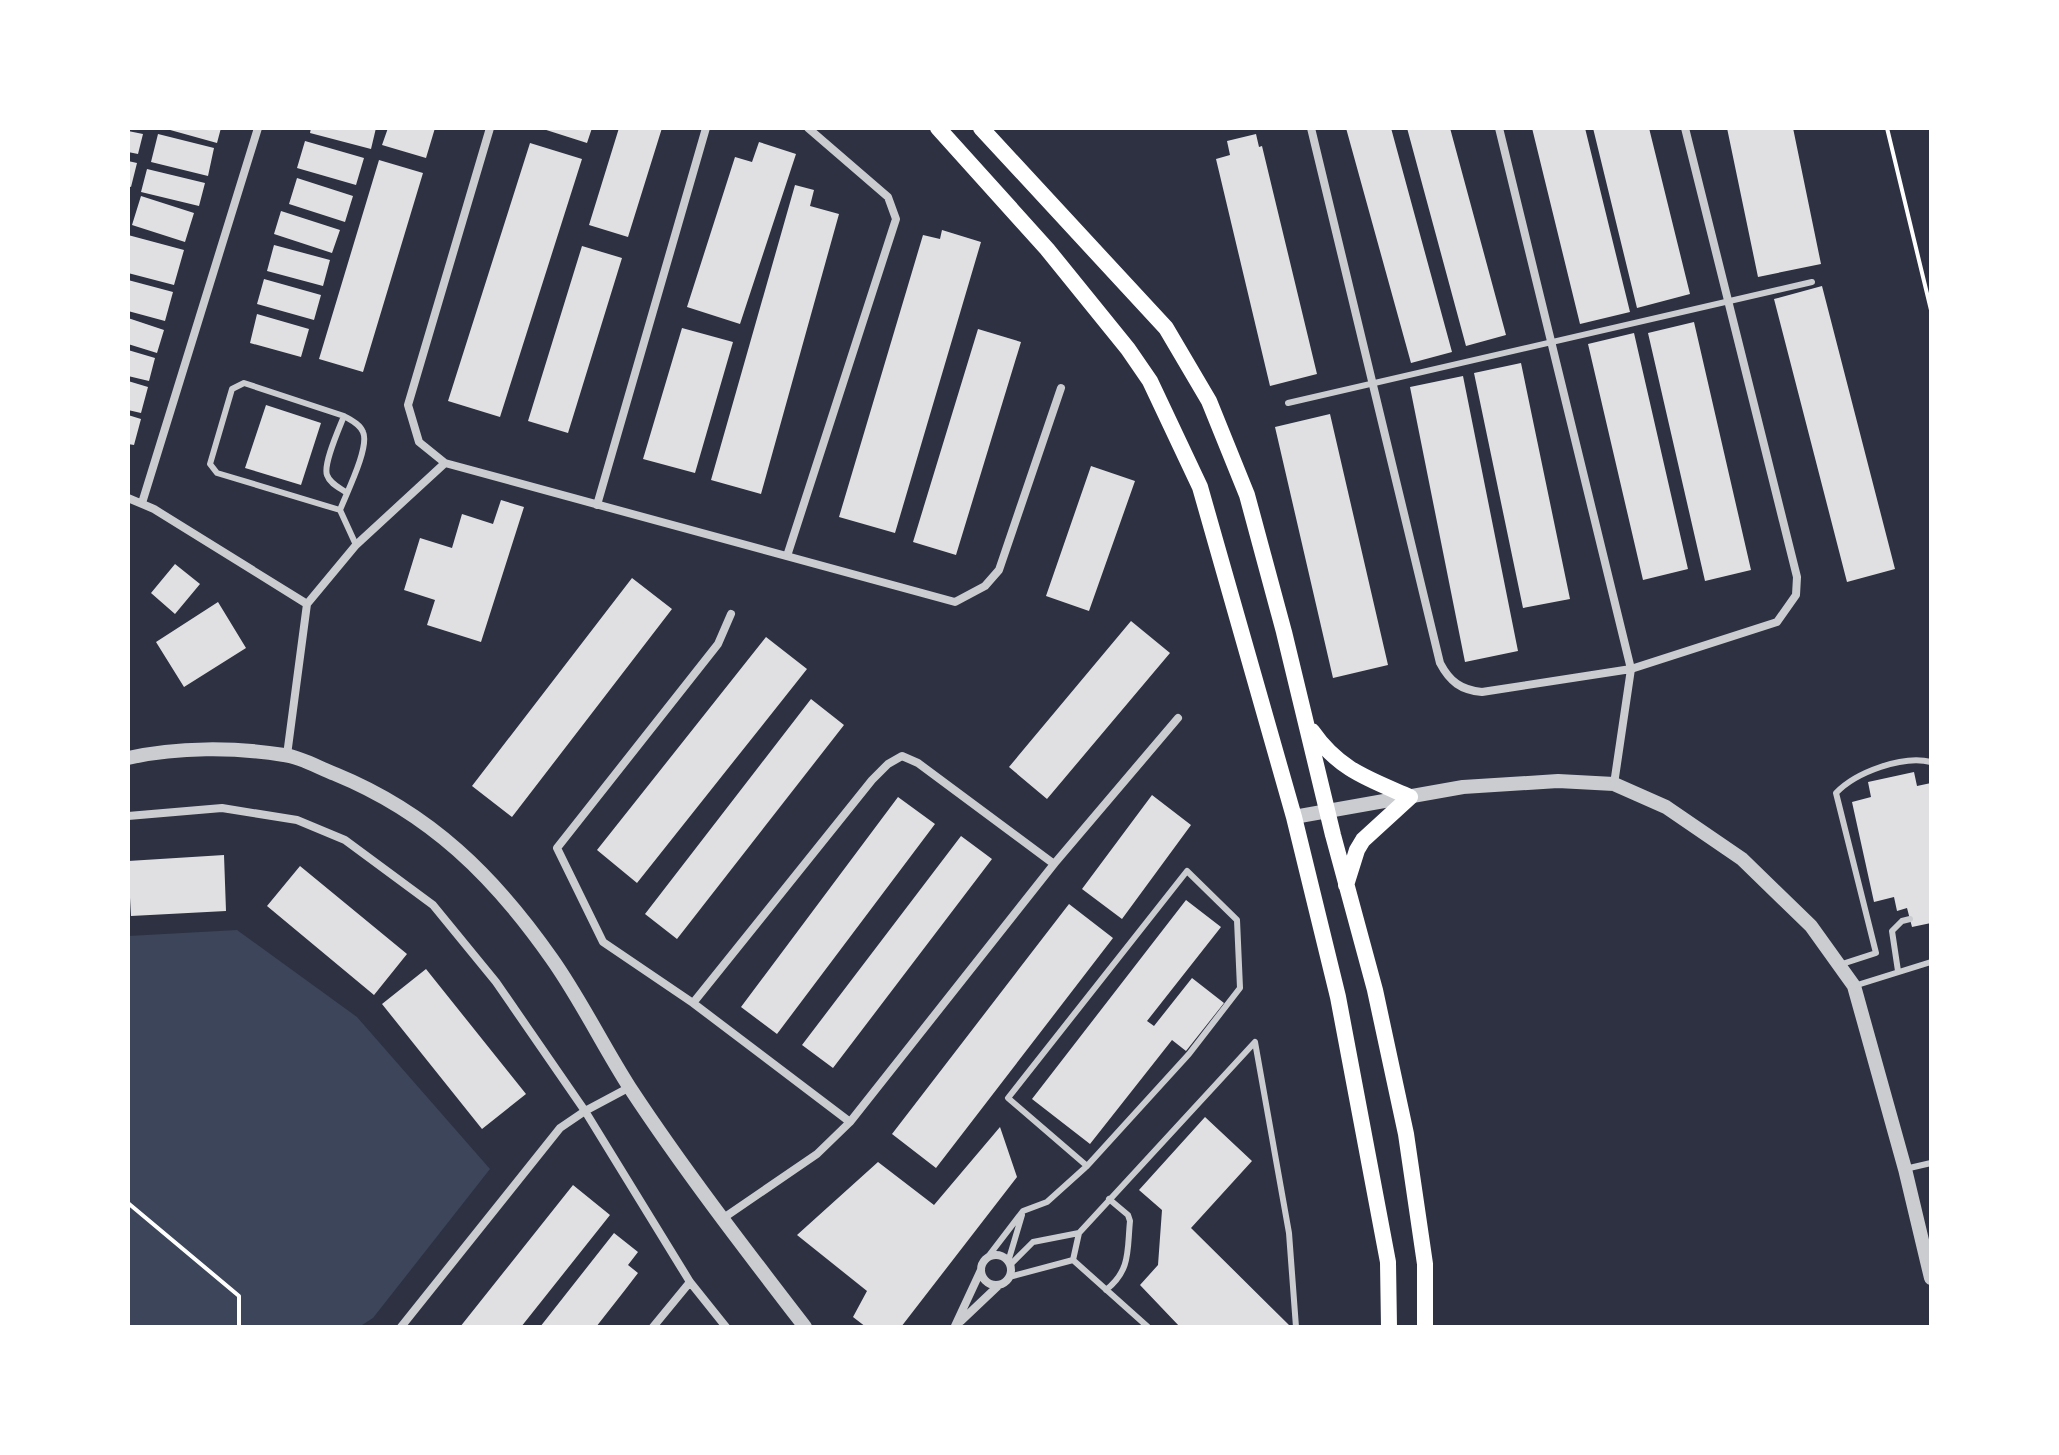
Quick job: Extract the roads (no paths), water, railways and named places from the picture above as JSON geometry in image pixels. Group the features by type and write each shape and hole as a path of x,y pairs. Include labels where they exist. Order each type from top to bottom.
{"main road":[{"path":"938,128 1047,249 1150,381 1200,487 1294,817 1338,997 1388,1262 1389,1327"},
{"path":"981,128 1166,328 1209,401 1247,495 1375,990 1406,1134 1425,1264 1425,1327"},
{"path":"1307,724 1337,761 1361,776 1410,797 1363,840 1346,885"}],"street":[{"path":"142,503 258,128"},
{"path":"490,128 408,405 419,442 445,463 955,602 985,586 999,570 1061,388"},
{"path":"597,505 706,128"},
{"path":"787,556 896,219 888,197 808,128"},
{"path":"1311,128 1440,663 1449,680 1468,690 1482,692 1631,669 1777,622 1796,595 1797,577 1685,128"},
{"path":"1499,128 1631,669 1614,784"},
{"path":"287,755 307,604 356,545 445,463"},
{"path":"128,498 142,503 307,604"},
{"path":"731,614 718,644 557,848 603,942 693,1003 850,1122"},
{"path":"722,1219 817,1154 850,1122 1054,864 1178,718"},
{"path":"128,758 168,752 287,755 371,789 451,842 479,868 553,960 630,1087 722,1219 805,1327"},
{"path":"693,1003 872,780 888,764 902,756 918,763 1054,864"},
{"path":"1294,817 1463,787 1558,781 1614,784 1666,807 1742,859 1811,926 1854,986 1905,1169 1931,1278"},
{"path":"128,816 222,808 297,820 345,840 433,905 496,982 585,1111 690,1282 726,1327"},
{"path":"401,1327 560,1128 630,1087"},
{"path":"996,1255 1009,1263 1009,1277 955,1326 987,1258 996,1255"},
{"path":"981,1270 986,1282 999,1285"},
{"path":"653,1327 690,1282"}],"lane":[{"path":"1288,403 1812,282"},
{"path":"340,510 217,473 210,464 232,389 244,383 344,416 357,424 364,433 364,448 340,510 356,545"},
{"path":"344,416 326,466 327,476 333,485 347,493"},
{"path":"1876,953 1836,793 1848,780 1861,774 1916,758 1931,762"},
{"path":"987,1258 1023,1211 1047,1202 1087,1166 1189,1054 1240,988 1237,920 1187,871 1008,1098 1087,1166"},
{"path":"1898,971 1892,931 1902,921 1910,919"},
{"path":"1839,965 1894,948"},
{"path":"1854,986 1931,962"},
{"path":"1073,1260 1079,1233 1255,1042 1289,1233 1296,1327"},
{"path":"1905,1169 1931,1163"},
{"path":"1106,1290 1121,1276 1126,1266 1130,1221 1128,1215 1109,1199"},
{"path":"1009,1263 1023,1211"},
{"path":"1009,1263 1033,1242 1079,1233"},
{"path":"1073,1260 1148,1327"},
{"path":"1009,1277 1073,1260"}]}
